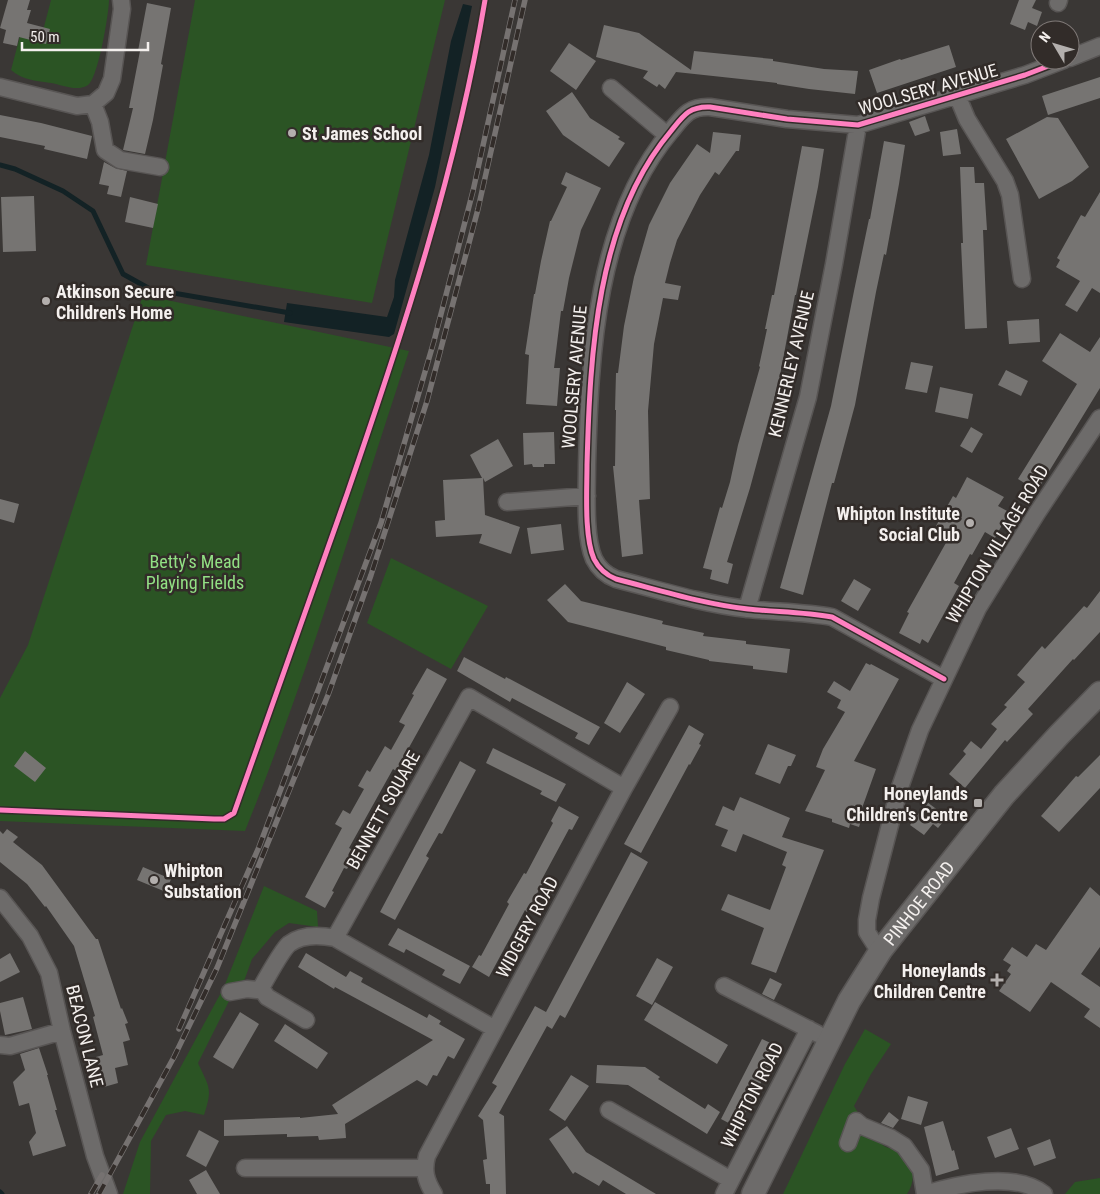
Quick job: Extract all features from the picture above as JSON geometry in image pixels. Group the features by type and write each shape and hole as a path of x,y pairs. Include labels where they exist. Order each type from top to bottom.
{"main road":[{"name":"PINHOE ROAD","path":"754,1194 849,1001 881,950 1004,795 1058,735 1100,693"}],"street":[{"path":"0,87 77,106 93,104 106,93 112,79 122,0"},
{"path":"1080,54 1100,46"},
{"name":"WOOLSERY AVENUE","path":"944,679 832,617 812,613 747,609 687,598 608,576 598,565 591,547 587,516 588,402 596,325 603,288 622,218 633,190 650,158 667,135 685,115 699,106 787,119 858,125 1038,70"},
{"path":"611,88 667,135"},
{"path":"957,95 967,119 1001,172 1008,188 1022,279"},
{"path":"93,104 100,122 105,150 120,160 160,167"},
{"name":"KENNERLEY AVENUE","path":"747,609 808,397 858,125"},
{"name":"WHIPTON VILLAGE ROAD","path":"881,950 867,932 867,920 871,898 907,763 920,730 978,608 1037,513 1100,418"},
{"path":"506,502 587,496"},
{"name":"BENNETT SQUARE","path":"335,938 469,697 624,788"},
{"name":"WIDGERY ROAD","path":"424,1168 427,1156 624,788 670,707"},
{"name":"BEACON LANE","path":"0,898 30,936 50,973 62,1031 95,1156 109,1194"},
{"path":"230,992 261,988 289,944 307,937 319,935 335,938 496,1029"},
{"path":"724,986 829,1040"},
{"path":"261,988 267,997 306,1020"},
{"name":"WHIPTON ROAD","path":"609,1110 727,1187 809,1029"},
{"path":"0,1045 10,1046 62,1031"},
{"path":"848,1143 856,1122 904,1146 921,1170 925,1194 945,1188 997,1181 1014,1182 1039,1189 1044,1194"},
{"path":"244,1168 424,1168 428,1183 434,1194"}],"green space":[{"path":"51,0 109,0 105,31 96,71 92,80 84,87 70,87 30,80 11,70 20,36 40,42"},
{"name":"St James School","path":"195,0 445,0 372,303 146,265"},
{"name":"Betty's Mead Playing Fields","path":"143,295 409,351 311,653 245,831 0,821 0,698 28,645"},
{"path":"391,558 488,606 451,669 367,623"},
{"path":"264,886 317,911 318,927 289,923 275,932 252,959 243,984 232,986 229,1001 198,1063 205,1077 209,1093 204,1115 185,1111 166,1115 151,1141 150,1194 123,1194 140,1142 224,987"},
{"path":"865,1029 891,1044 871,1074 854,1106 879,1142 906,1157 913,1172 910,1189 907,1194 783,1194 845,1064"},
{"path":"1100,1178 1100,1194 1065,1194 1075,1182"}],"shaded area":[{"path":"463,4 472,6 435,187 394,334 389,337 284,322 287,303 387,317 394,297 395,280 429,155 451,41"}],"building":[{"path":"8,0 30,0 27,10 31,10 27,23 50,29 46,44 19,37 17,46 3,43 6,30 0,28"},
{"path":"1019,0 1036,0 1032,8 1042,12 1039,20 1030,20 1025,30 1010,24"},
{"path":"147,3 171,8 161,64 163,65 145,154 123,150 133,108 129,108"},
{"path":"604,25 639,33 691,70 694,51 773,59 773,61 824,69 858,71 855,94 676,72 665,89 659,84 657,87 643,78 648,71 596,57"},
{"path":"569,43 596,61 576,90 550,71"},
{"path":"949,45 956,67 877,93 869,70"},
{"path":"1100,77 1100,98 1048,115 1042,96"},
{"path":"572,92 590,118 620,137 618,139 625,143 609,167 563,135 546,111"},
{"path":"0,115 92,136 87,159 44,149 45,146 0,137"},
{"path":"925,116 930,131 915,136 909,122"},
{"path":"1047,117 1058,118 1089,167 1072,181 1039,199 1006,139"},
{"path":"957,129 961,154 943,156 940,132"},
{"path":"713,132 741,135 739,151 736,151 719,175 715,172 700,195 677,240 670,263 665,283 681,286 678,300 663,298 654,344 648,411 650,499 639,500 643,554 622,557 613,466 615,466 616,373 618,373 624,326 634,277 649,225 670,183 697,144 710,153"},
{"path":"884,141 905,145 899,184 855,405 834,483 832,483 803,595 780,588 831,406 870,219"},
{"path":"802,146 824,149 818,187 779,381 750,488 727,562 733,564 728,584 710,579 712,570 703,568 720,507 722,508 730,482 738,445 760,367 767,329 765,329 772,295 774,295"},
{"path":"104,162 115,168 127,171 121,197 107,194 109,186 99,184"},
{"path":"960,167 974,167 975,183 984,183 987,230 983,230 987,328 965,329"},
{"path":"566,172 601,188 581,230 563,311 561,311 554,368 560,368 557,406 526,404 529,355 525,354 534,294 550,221 567,187 561,184"},
{"path":"1100,192 1100,293 1092,288 1077,312 1065,305 1080,281 1056,267 1060,260 1057,258 1081,215 1085,217"},
{"path":"34,196 36,251 3,252 1,197"},
{"path":"130,197 158,204 153,228 125,222"},
{"path":"1039,319 1040,342 1009,344 1007,321"},
{"path":"1060,333 1090,352 1100,337 1100,388 1037,491 1018,479 1077,384 1042,361"},
{"path":"911,362 933,366 927,393 905,389"},
{"path":"1006,370 1028,381 1021,396 998,385"},
{"path":"940,387 973,394 968,419 935,412"},
{"path":"971,427 983,434 972,453 960,446"},
{"path":"554,432 555,464 544,464 544,467 533,467 532,464 524,465 523,433"},
{"path":"498,439 513,466 485,482 483,478 485,515 520,527 511,554 479,543 482,534 436,537 435,521 445,520 443,480 482,478 470,455"},
{"path":"967,477 1004,497 998,506 1009,512 995,538 985,532 972,555 970,554 954,583 959,586 928,643 922,639 920,644 899,633 909,613 907,612 947,541 932,533 953,496 956,498"},
{"path":"0,499 19,504 14,523 0,519"},
{"path":"561,524 564,550 531,554 527,528"},
{"path":"854,579 871,589 858,611 841,601"},
{"path":"565,584 581,601 663,621 662,624 704,633 703,636 746,641 746,644 790,649 787,673 753,669 753,666 709,661 666,650 666,647 568,622 547,600"},
{"path":"1100,591 1100,632 1028,709 1033,714 1007,742 1005,740 965,788 949,774 966,754 963,751 971,741 981,749 997,729 991,724 1007,707 1004,705 1025,682 1017,675 1042,646 1045,649 1084,606 1087,608"},
{"path":"464,657 600,727 589,745 575,738 578,733 512,698 510,702 457,671"},
{"path":"866,663 899,679 854,761 876,769 861,811 864,811 859,827 850,824 849,828 832,822 832,819 805,811 825,770 816,767 823,749 845,712 837,708 841,700 827,692 834,681 850,691"},
{"path":"427,668 447,679 396,771 393,769 349,848 357,852 347,869 344,868 325,908 305,897 342,828 335,824 343,810 350,814 364,789 358,786 367,770 370,772 385,746 391,750 405,725 399,722"},
{"path":"627,682 645,694 620,733 604,723"},
{"path":"689,725 704,734 699,744 701,745 641,853 624,844"},
{"path":"768,744 796,755 791,766 788,766 780,784 755,774"},
{"path":"493,748 566,784 556,802 540,794 542,791 486,763"},
{"path":"25,751 46,768 35,782 14,766"},
{"path":"1100,755 1100,788 1059,832 1041,816 1076,776 1078,777"},
{"path":"460,761 476,770 442,834 439,833 426,856 429,858 395,920 380,912"},
{"path":"740,797 790,818 782,837 824,850 776,973 751,964 764,928 721,910 728,894 770,910 786,867 782,865 787,852 743,834 736,852 721,846 728,830 715,825 723,806 734,811"},
{"path":"927,802 947,817 938,828 933,824 924,835 910,825"},
{"path":"559,806 579,817 572,830 569,829 541,881 543,883 527,912 525,910 489,977 472,967 479,955 481,956 509,904 507,902 524,873 526,874 553,823 551,821"},
{"path":"7,829 18,837 13,842 42,865 96,939 98,939 121,1009 128,1023 125,1024 130,1040 123,1042 128,1065 115,1068 118,1083 104,1087 96,1057 103,1055 93,1017 95,1016 74,946 46,906 27,884 0,862 0,831 3,834"},
{"path":"631,852 648,862 565,1018 560,1015 552,1029 547,1026 499,1113 504,1116 506,1194 490,1194 490,1184 486,1184 483,1160 487,1159 483,1120 478,1116 497,1086 492,1083 535,1006 546,1012"},
{"name":"Whipton Substation","path":"143,867 171,879 166,892 137,880"},
{"path":"1090,887 1100,896 1100,947 1081,974 1100,987 1100,1028 1084,1017 1090,1009 1051,982 1030,1012 999,991 1011,974 1007,971 1011,965 1003,960 1012,947 1027,957 1036,944 1046,950"},
{"path":"398,928 470,966 460,984 442,975 445,970 406,949 404,953 388,945"},
{"path":"10,953 20,972 0,982 0,959"},
{"path":"306,953 346,977 350,971 363,978 361,982 427,1018 429,1014 441,1021 439,1024 465,1039 454,1059 448,1056 437,1076 433,1075 427,1086 417,1080 345,1124 346,1138 319,1140 318,1136 287,1137 287,1134 224,1136 224,1120 300,1118 338,1114 332,1105 433,1040 335,987 334,989 298,967"},
{"path":"657,958 673,967 652,1005 636,996"},
{"path":"770,978 782,984 774,1000 762,994"},
{"path":"23,997 32,1029 5,1035 0,1003"},
{"path":"655,1002 728,1045 717,1064 644,1020"},
{"path":"240,1012 259,1024 233,1069 213,1057"},
{"path":"285,1024 328,1053 317,1069 274,1041"},
{"path":"762,1039 779,1047 744,1116 746,1118 740,1129 721,1119"},
{"path":"39,1048 48,1075 57,1110 55,1110 66,1146 33,1156 29,1142 36,1133 29,1103 19,1106 13,1082 25,1070 20,1054"},
{"path":"597,1065 645,1067 660,1077 658,1079 705,1109 708,1104 720,1112 707,1134 628,1085 596,1083"},
{"path":"571,1075 589,1086 565,1121 549,1110"},
{"path":"908,1096 928,1102 921,1125 901,1119"},
{"path":"889,1112 899,1120 893,1128 881,1123"},
{"path":"943,1121 959,1169 936,1176 924,1127"},
{"path":"567,1126 586,1152 656,1194 626,1194 603,1180 599,1186 575,1172 573,1174 549,1139"},
{"path":"1011,1128 1019,1149 995,1158 987,1137"},
{"path":"199,1130 219,1141 206,1167 186,1156"},
{"path":"1050,1139 1056,1158 1034,1166 1027,1148"},
{"path":"206,1170 220,1194 197,1194 189,1180"}],"waterway":[{"path":"0,165 15,169 63,191 93,211 123,274 150,289 290,313"}],"railway":[{"path":"179,1029 259,847 381,523 434,341 473,191 515,0"},
{"path":"99,1194 174,1057 217,968 328,695 371,575 427,401 478,209 525,0"},
{"path":"91,1194 102,1175"}],"cycle path":[{"path":"0,810 214,819 224,819 234,813 347,494 427,250 460,126 485,0"},
{"path":"944,679 832,617 714,604 616,579 606,574 594,559 587,526 588,422 595,334 602,290 612,247 627,205 646,166 675,126 692,110 710,107 787,119 858,125 1038,70"}],"place":[{"name":"St James School","path":"292,133"},
{"name":"Atkinson Secure Children's Home","path":"46,301"},
{"name":"Whipton Institute Social Club","path":"970,523"},
{"name":"Honeylands Children's Centre","path":"978,803"},
{"name":"Whipton Substation","path":"154,880"},
{"name":"Honeylands Children Centre","path":"997,980"}]}
